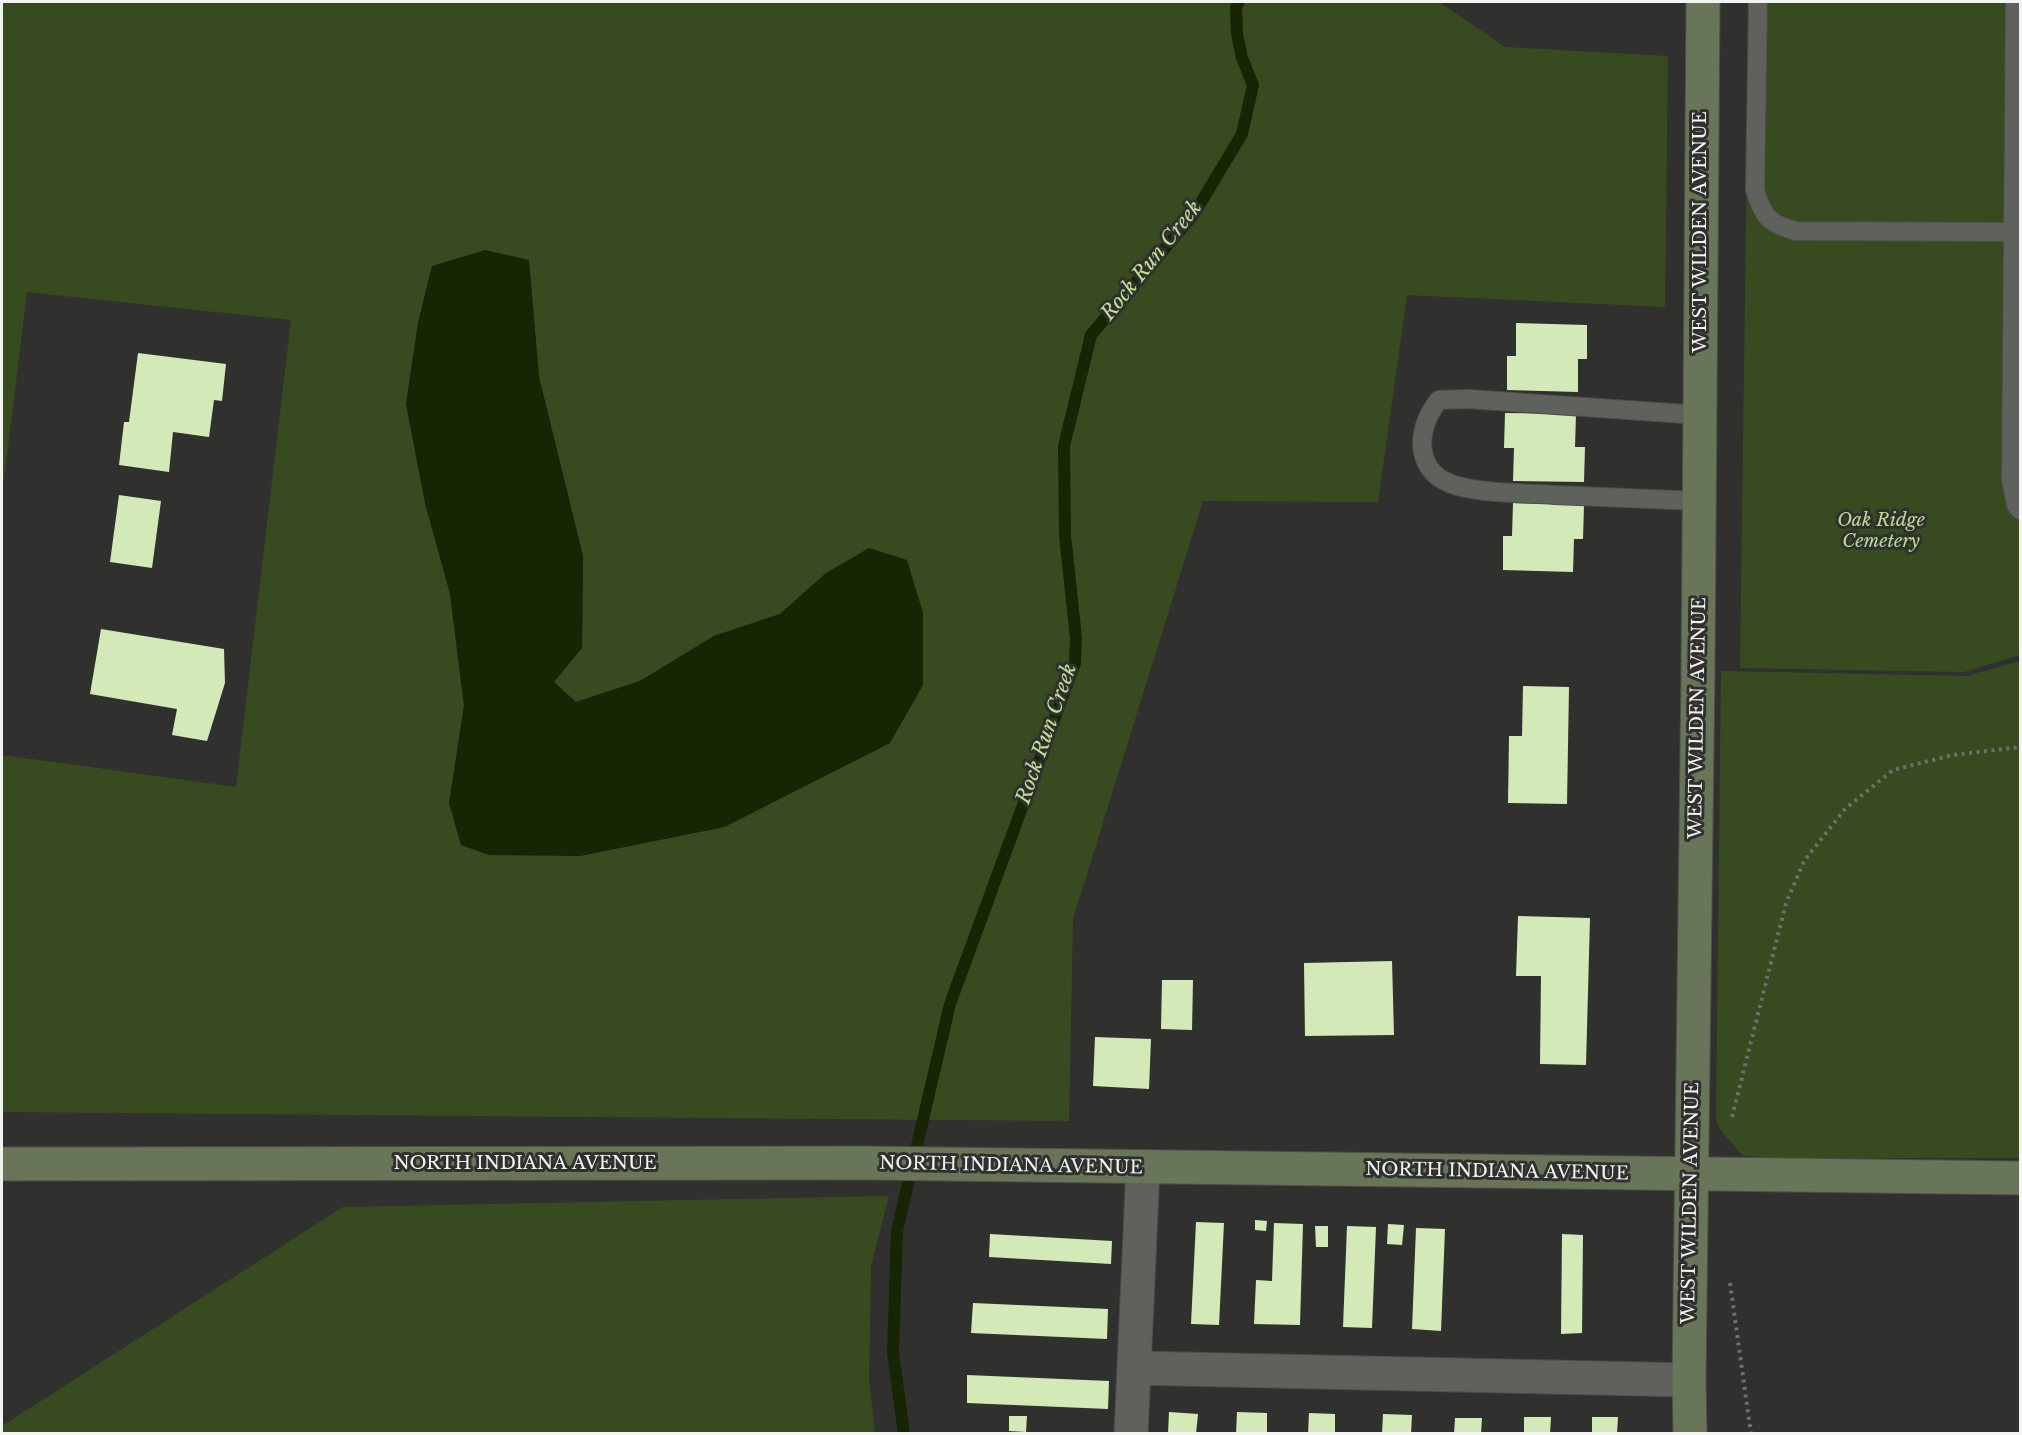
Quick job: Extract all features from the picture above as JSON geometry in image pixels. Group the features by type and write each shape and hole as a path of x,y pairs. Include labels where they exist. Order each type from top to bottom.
{"street":[{"name":"WEST WILDEN AVENUE","path":"1690,1434 1703,2"},
{"name":"NORTH INDIANA AVENUE","path":"2,1164 866,1163 2020,1178"},
{"path":"1131,1434 1143,1168"},
{"path":"1135,1368 1689,1380"}],"lane":[{"path":"1758,2 1755,190 1761,210 1777,226 1796,231 2016,232"},
{"path":"2015,2 2016,232 2011,479 2016,505 2020,510"},
{"path":"1699,501 1508,493 1457,486 1441,478 1426,465 1420,439 1429,412 1439,400 1468,399 1700,415"}],"path":[{"path":"1728,1174 1731,1120 1786,903 1804,861 1845,809 1893,770 1953,756 2020,747"},
{"path":"1728,1271 1751,1434"}],"green space":[{"path":"2,2 1439,2 1505,47 1668,56 1665,307 1407,295 1378,502 1203,501 1073,919 1069,1121 2,1112 2,755 236,787 291,320 27,292 2,496","holes":["529,260 539,377 583,556 582,648 553,682 575,702 640,681 714,636 780,614 826,573 890,743 725,827 580,856 449,803 464,706 450,594 425,503 406,404 418,323 432,266"]},
{"name":"Oak Ridge Cemetery","path":"1749,2 2020,2 2020,655 1964,672 1740,668"},
{"path":"2020,661 2020,1158 1762,1158 1742,1155 1719,1128 1716,1119 1721,671 1967,676"},
{"path":"889,1196 871,1266 869,1381 875,1433 2,1433 2,1426 343,1207"}],"shaded area":[{"path":"485,250 529,260 539,377 583,556 582,648 554,682 576,702 640,681 714,636 780,614 826,573 869,548 907,560 923,613 923,685 890,743 724,827 580,856 489,855 461,845 449,803 464,706 450,594 425,503 406,404 418,323 432,266"}],"building":[{"path":"1516,323 1587,325 1587,359 1578,359 1578,392 1507,390 1507,356 1516,356"},
{"path":"138,353 226,364 222,401 214,400 209,437 173,432 169,472 119,465 124,422 129,422"},
{"path":"1505,413 1576,414 1575,447 1585,447 1584,482 1513,481 1514,448 1504,448"},
{"path":"119,495 161,501 152,568 110,562"},
{"path":"1513,503 1584,505 1583,539 1574,539 1573,572 1503,570 1503,536 1512,536"},
{"path":"101,629 224,649 225,683 207,741 172,735 177,709 90,694"},
{"path":"1523,686 1569,687 1567,804 1508,803 1509,736 1522,736"},
{"path":"1518,916 1590,918 1586,1065 1540,1064 1541,976 1516,976"},
{"path":"1392,961 1394,1035 1305,1036 1304,963"},
{"path":"1162,980 1193,980 1192,1030 1161,1029"},
{"path":"1095,1037 1151,1039 1149,1089 1093,1086"},
{"path":"1255,1220 1267,1221 1266,1231 1255,1230"},
{"path":"1196,1222 1224,1223 1219,1325 1191,1324"},
{"path":"1274,1223 1303,1224 1300,1325 1254,1324 1256,1280 1272,1281"},
{"path":"1388,1224 1404,1225 1402,1245 1387,1244"},
{"path":"1315,1226 1328,1226 1328,1247 1316,1247"},
{"path":"1347,1226 1376,1227 1372,1328 1343,1327"},
{"path":"1416,1228 1445,1229 1441,1331 1412,1329"},
{"path":"990,1234 1112,1241 1111,1264 989,1257"},
{"path":"1562,1234 1583,1235 1582,1333 1561,1334"},
{"path":"973,1303 1108,1309 1107,1339 971,1333"},
{"path":"967,1375 1109,1381 1108,1409 967,1403"},
{"path":"1169,1412 1198,1414 1196,1434 1168,1434"},
{"path":"1237,1412 1267,1413 1267,1434 1236,1434"},
{"path":"1309,1413 1335,1414 1335,1434 1308,1434"},
{"path":"1383,1414 1412,1415 1411,1434 1382,1434"},
{"path":"1009,1416 1027,1416 1026,1432 1009,1431"},
{"path":"1524,1417 1551,1417 1550,1434 1524,1434"},
{"path":"1592,1417 1618,1417 1617,1434 1592,1434"},
{"path":"1455,1418 1482,1418 1481,1434 1454,1434"}],"waterway":[{"name":"Rock Run Creek","path":"904,1434 893,1353 897,1231 950,1004 1075,663 1076,638 1065,535 1064,446 1091,335 1194,214 1242,134 1253,85 1242,58 1237,34 1236,7 1239,2"}]}
